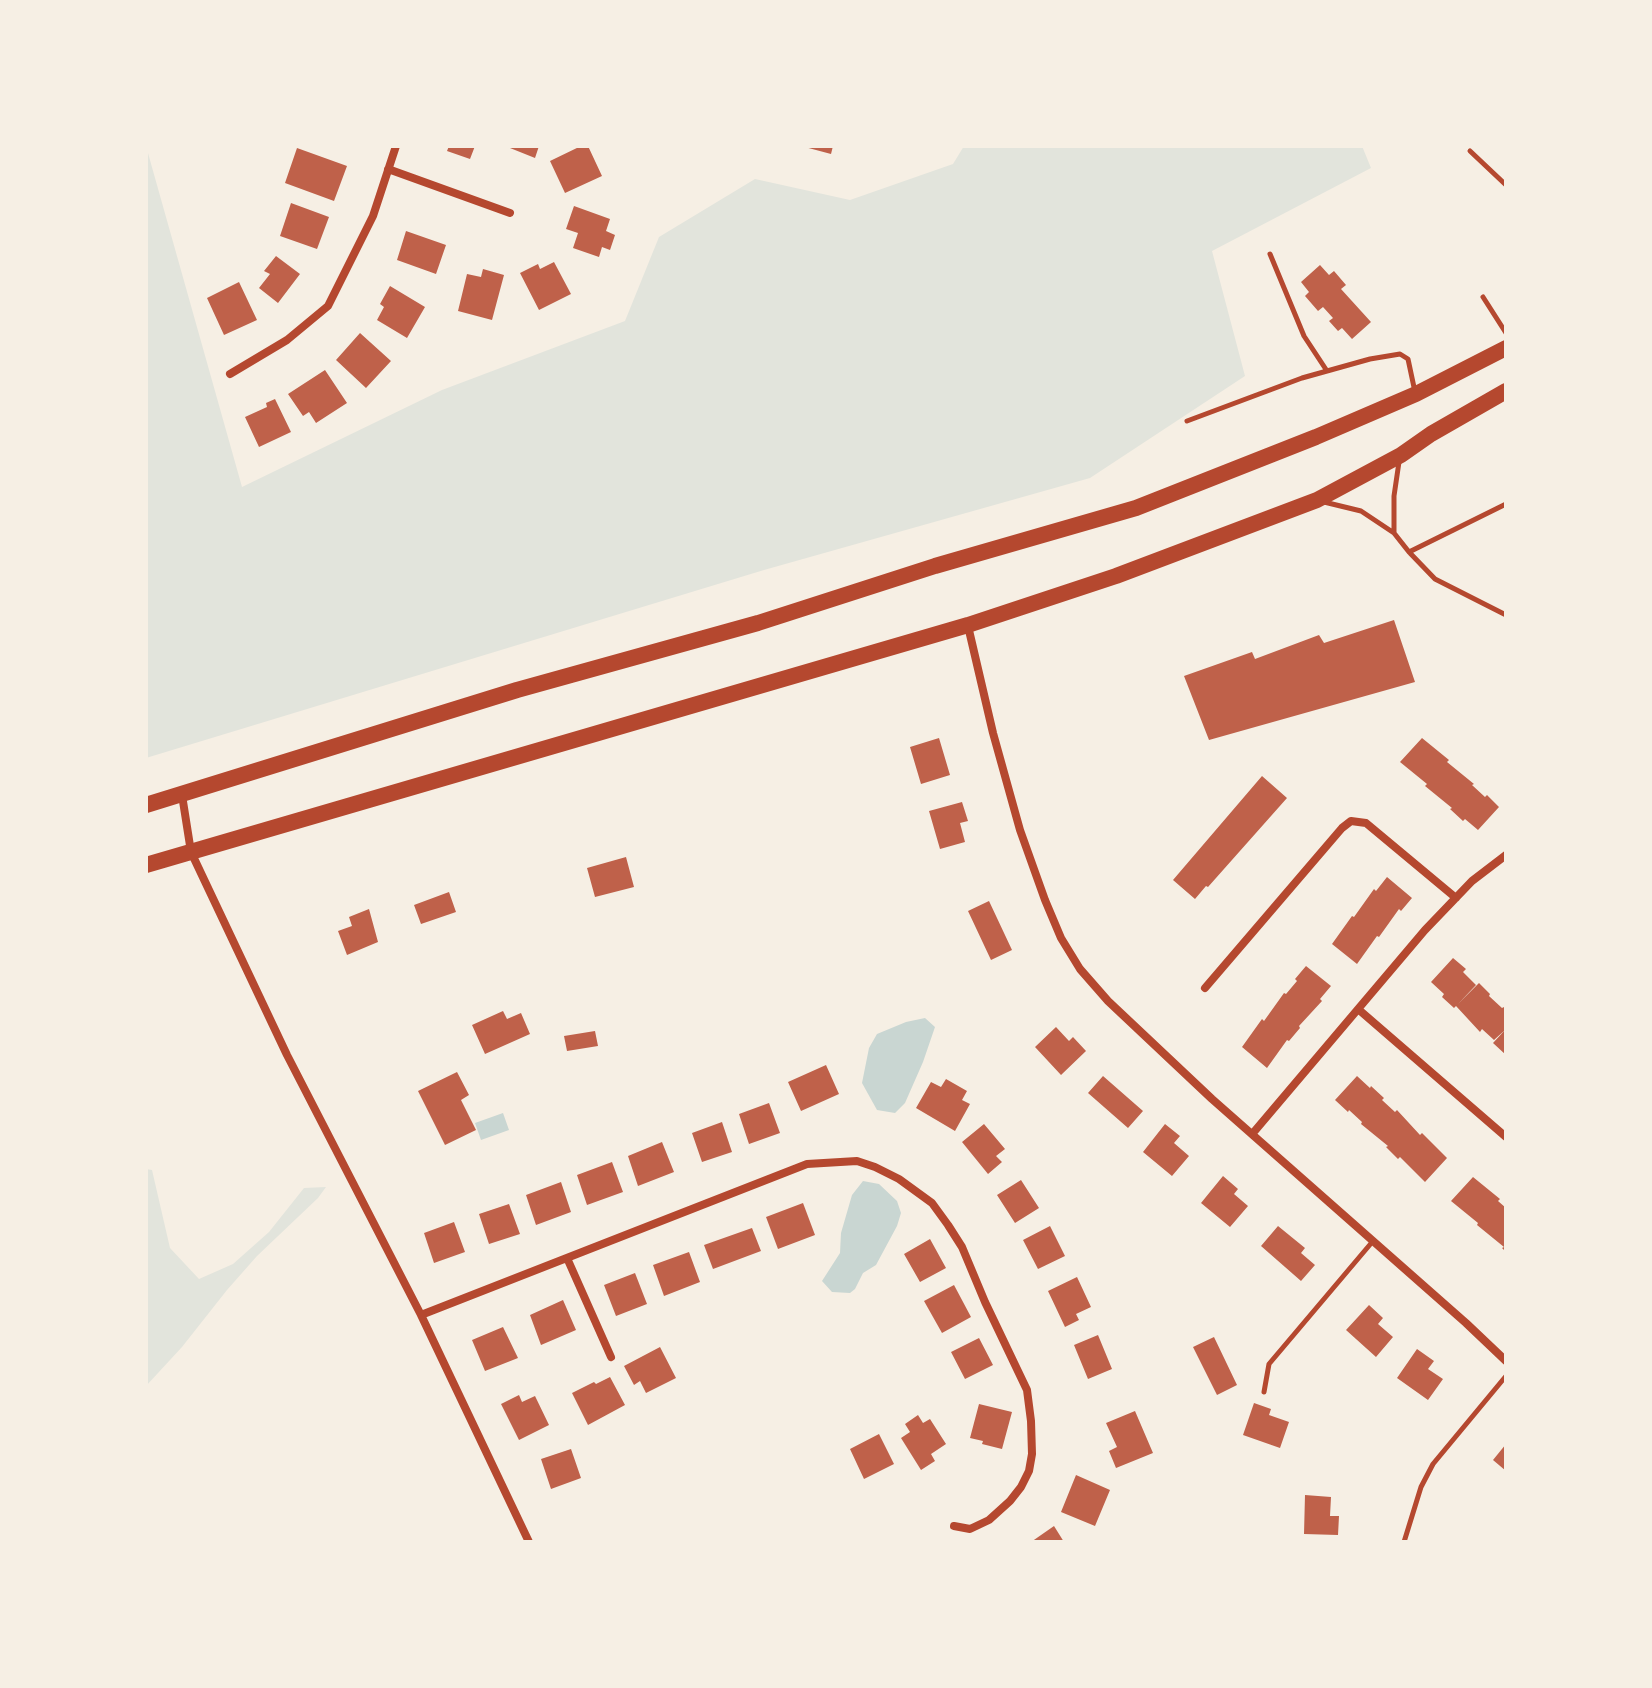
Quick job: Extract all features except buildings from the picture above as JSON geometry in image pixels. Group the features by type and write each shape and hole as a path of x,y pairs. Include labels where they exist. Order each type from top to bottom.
{"highway":[{"path":"146,805 517,690 758,623 935,566 1136,508 1416,394 1506,348"},
{"path":"146,865 968,625 1116,576 1317,500 1401,455 1506,391"}],"street":[{"path":"230,374 287,340 328,306 373,216 396,146"},
{"path":"388,169 510,213"},
{"path":"968,625 1020,830 1061,938 1080,969 1108,1001 1212,1099 1506,1361"},
{"path":"182,794 191,852 287,1055 421,1315 529,1542"},
{"path":"1205,988 1351,821 1366,823 1456,898"},
{"path":"1253,1133 1425,930 1472,881 1506,855"},
{"path":"1358,1009 1506,1137"},
{"path":"421,1315 807,1164 857,1161 875,1167 899,1179 932,1203 962,1247 1027,1390 1032,1454 1029,1471 1021,1487 989,1520 970,1529 954,1526"},
{"path":"567,1258 611,1357"}],"lane":[{"path":"1470,151 1506,185"},
{"path":"1270,254 1304,336 1327,371"},
{"path":"1483,297 1506,333"},
{"path":"1187,421 1302,378 1400,354 1408,359 1416,394"},
{"path":"1394,533 1394,496 1401,455"},
{"path":"1317,500 1361,511 1394,533 1435,579 1506,615"},
{"path":"1409,552 1506,504"},
{"path":"1264,1392 1269,1364 1373,1240"},
{"path":"1404,1542 1421,1487 1433,1464 1506,1376"}],"shaded area":[{"path":"146,146 242,487 442,390 625,321 659,237 755,179 850,200 953,164 964,146 1362,146 1371,168 1212,251 1245,376 1090,478 764,570 146,758"},
{"path":"925,1018 935,1027 905,1103 895,1113 877,1110 862,1083 869,1048 877,1034"},
{"path":"503,1113 509,1130 481,1140 475,1123"},
{"path":"146,1169 152,1170 170,1248 199,1279 233,1264 269,1232 304,1188 326,1187 257,1256 146,1386"},
{"path":"863,1181 879,1184 897,1201 901,1213 876,1265 863,1273 850,1293 832,1292 822,1281 840,1253 841,1233 852,1195"}]}
